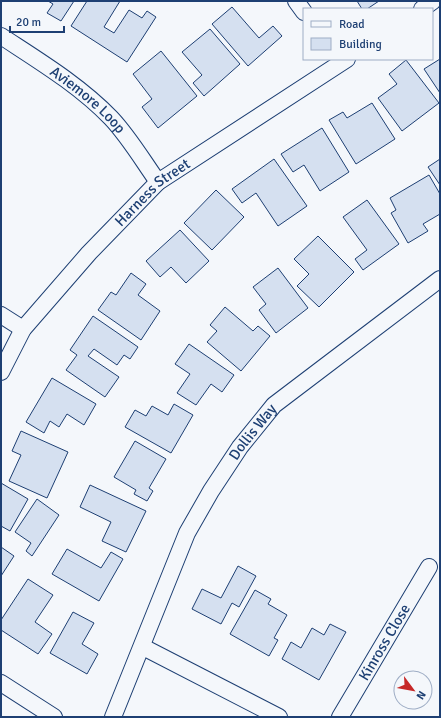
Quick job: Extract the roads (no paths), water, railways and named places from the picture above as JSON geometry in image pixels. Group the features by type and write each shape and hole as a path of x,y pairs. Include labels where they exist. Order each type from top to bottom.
{"street":[{"path":"296,1 303,11"},
{"path":"424,8 434,1"},
{"name":"Aviemore Loop","path":"1,36 71,83 94,101 112,119 158,182"},
{"name":"Harness Street","path":"1,372 23,329 89,253 158,182 340,61"},
{"name":"Dollis Way","path":"113,717 143,647 187,533 211,491 240,447 274,405 440,279"},
{"path":"1,315 23,329"},
{"name":"Kinross Close","path":"340,717 429,567"},
{"path":"143,647 279,717"},
{"path":"1,683 54,717"}]}
